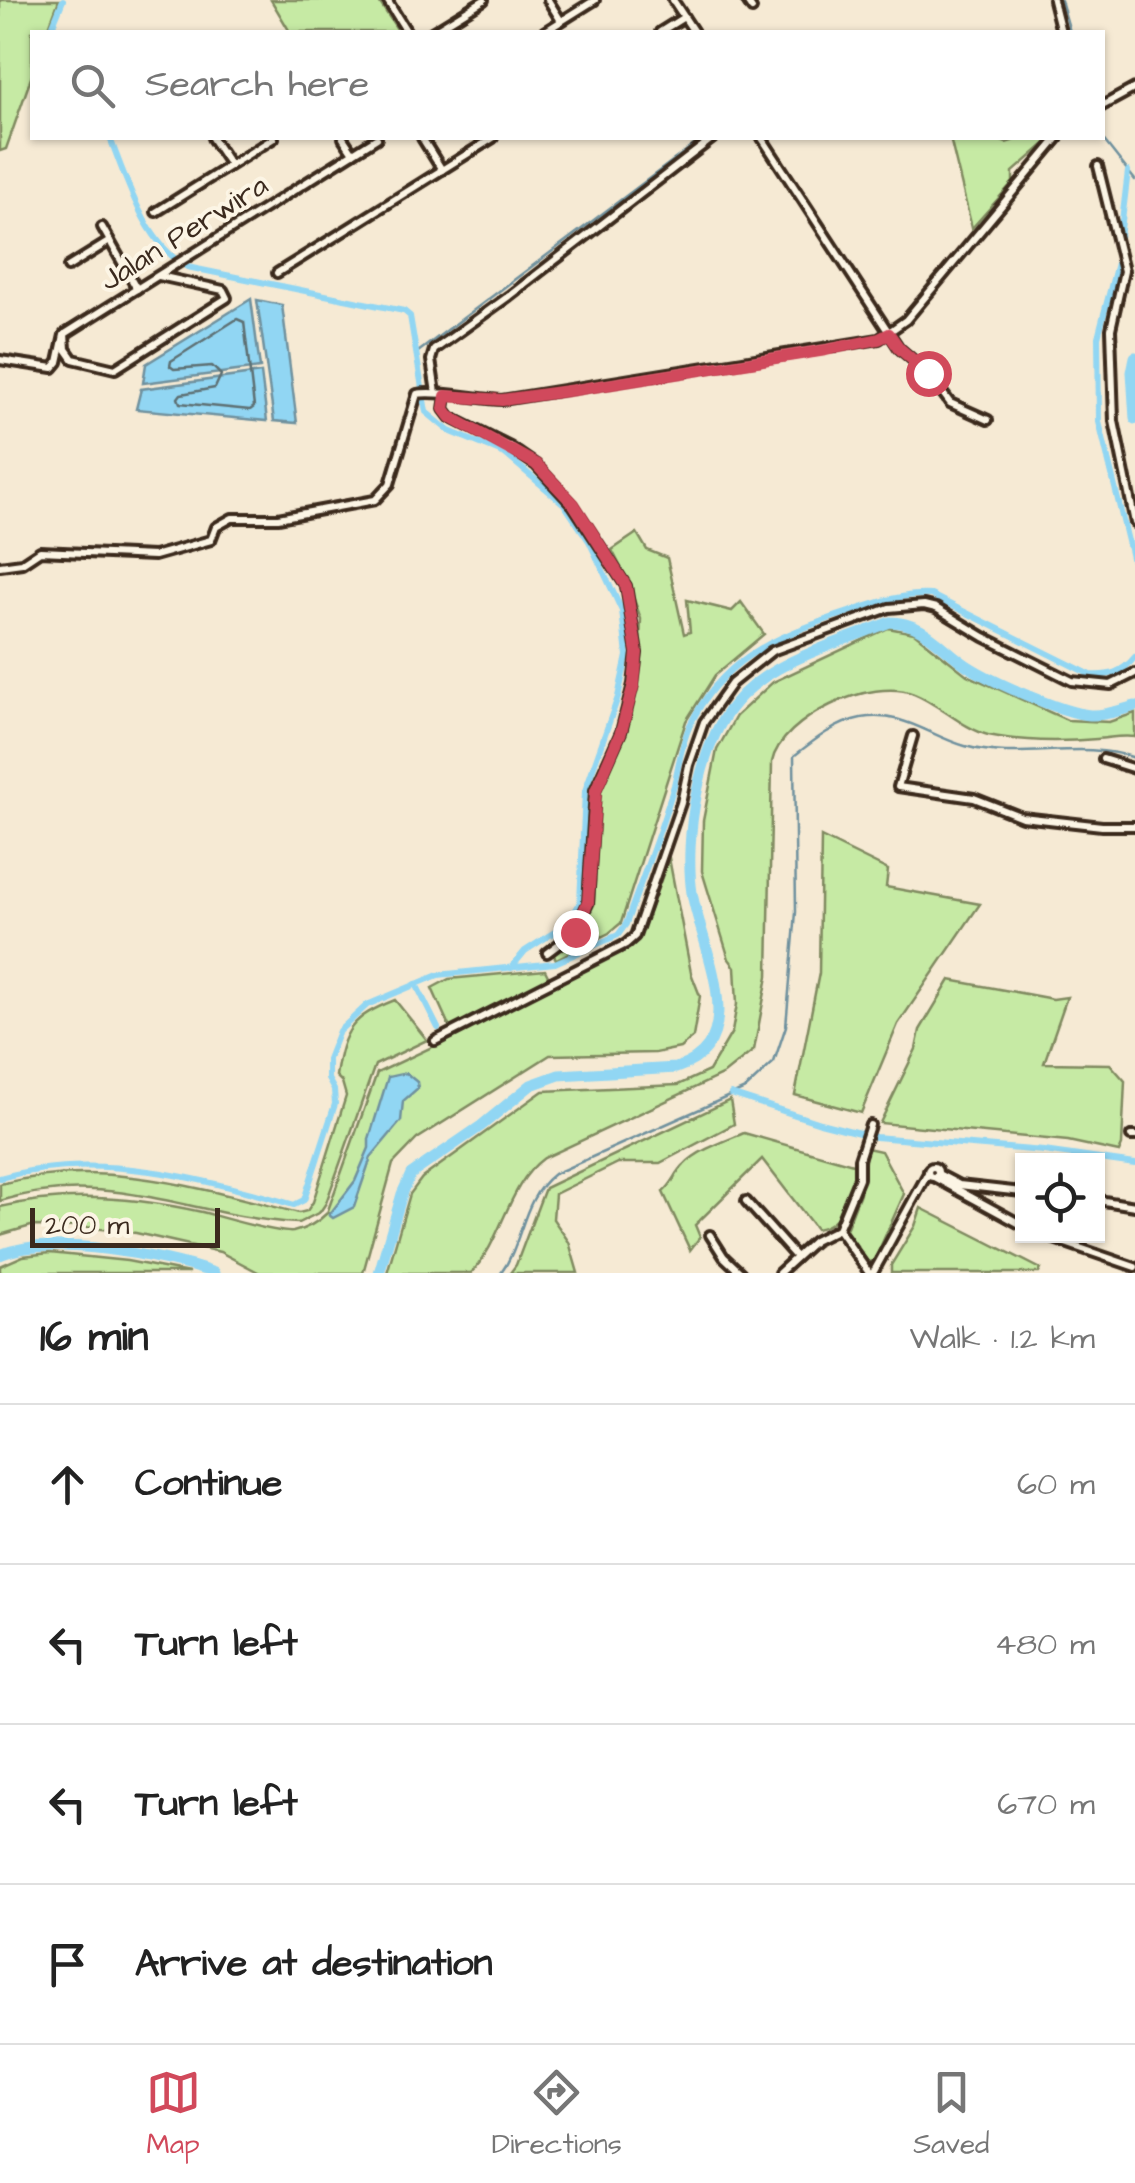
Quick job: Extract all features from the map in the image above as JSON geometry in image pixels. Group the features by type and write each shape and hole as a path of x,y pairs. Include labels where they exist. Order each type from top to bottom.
{"street":[{"path":"387,0 406,30"},
{"path":"435,30 484,0"},
{"path":"548,0 562,21"},
{"path":"547,30 595,0"},
{"path":"673,0 693,30"},
{"path":"746,0 752,9"},
{"path":"1053,0 1060,30"},
{"path":"663,30 684,17"},
{"path":"1105,104 1135,88"},
{"path":"213,140 230,165"},
{"path":"156,212 271,140"},
{"path":"345,140 353,153"},
{"name":"Jalan Perwira","path":"0,360 54,368 65,334 374,140"},
{"path":"423,140 442,170"},
{"path":"277,273 490,140"},
{"path":"434,392 434,350 710,140"},
{"path":"763,140 899,348 928,373 950,403 988,420"},
{"path":"0,566 22,563 40,550 154,556 211,540 216,526 232,518 278,518 375,500 390,484 416,394 434,392 502,400 879,339 906,320 1056,140"},
{"path":"1098,166 1124,271 1111,329 1114,421 1135,524"},
{"path":"102,227 137,289"},
{"path":"68,267 110,241"},
{"path":"65,334 66,349 74,359 115,369 227,298 224,290 158,276"},
{"path":"446,396 444,409 450,417 536,464 574,504 626,586 637,653 634,684 621,732 596,790 588,902 575,932 546,953"},
{"path":"434,1041 636,936 704,722 732,683 772,650 889,608 924,604 1072,682 1111,686 1135,672"},
{"path":"913,736 898,788 974,798 1022,818 1135,826"},
{"path":"1104,760 1135,769"},
{"path":"779,1273 824,1234 838,1229 859,1178 869,1127"},
{"path":"838,1229 871,1273 933,1175"},
{"path":"933,1175 959,1185 1015,1191"},
{"path":"933,1175 1015,1221"},
{"path":"746,1201 796,1257"},
{"path":"1105,1201 1135,1206"},
{"path":"710,1235 724,1258 741,1273"},
{"path":"1066,1243 1135,1266"}],"green space":[{"path":"0,0 59,0 48,30 30,30 30,81 6,149 0,151"},
{"path":"271,0 378,0 398,30 289,30"},
{"path":"950,140 1050,140 1013,172 1013,182 972,228"},
{"path":"637,533 647,550 667,558 684,634 690,632 687,600 732,611 741,602 764,634 715,675 686,721 621,923 556,959 553,954 579,934 594,905 599,789 626,732 638,684 641,619 612,550"},
{"path":"888,628 914,633 967,675 1067,720 1109,722 1135,713 1135,737 1042,741 988,735 923,698 896,690 853,696 810,716 792,730 772,762 768,976 754,1050 724,1074 544,1158 521,1183 491,1245 471,1273 387,1273 410,1194 422,1178 543,1091 678,1085 709,1071 732,1032 737,1004 735,967 729,959 702,871 703,821 717,750 736,716 773,682"},
{"path":"821,837 888,870 886,887 980,904 898,1024 861,1113 795,1095 819,973"},
{"path":"669,858 691,973 700,996 693,1037 680,1048 655,1053 550,1055 417,1139 393,1164 363,1273 260,1273 220,1252 136,1233 85,1227 31,1226 0,1235 0,1207 76,1198 152,1203 285,1232 312,1225 327,1213 377,1073 634,942 641,934"},
{"path":"545,970 549,978 450,1028 432,988 449,979"},
{"path":"950,980 1053,999 1067,997 1044,1063 1110,1064 1125,1081 1119,1152 1068,1141 880,1123 916,1049 920,1030"},
{"path":"395,1000 427,1040 375,1065 320,1212 298,1223 224,1213 151,1197 78,1189 0,1201 0,1184 76,1174 114,1175 188,1186 299,1213 307,1211 346,1096 336,1076 346,1036 359,1019"},
{"path":"730,1100 734,1124 660,1163 618,1163 555,1194 553,1219 569,1242 578,1273 510,1273 545,1188"},
{"path":"744,1133 853,1164 857,1171 844,1207 833,1221 816,1229 762,1159 695,1225 700,1237 690,1250 663,1192 690,1160"},
{"path":"867,1148 881,1151 904,1194 874,1261 868,1262 845,1232 860,1193"},
{"path":"921,1208 1041,1269 1039,1273 891,1273 891,1265 915,1226"},
{"path":"50,1253 127,1261 189,1273 0,1273 0,1266 23,1256"}],"water":[{"path":"251,299 260,368 143,383 146,364"},
{"path":"257,300 282,305 297,423 274,421"},
{"path":"261,373 267,421 136,409 141,389"},
{"path":"406,1073 418,1088 403,1101 401,1121 371,1157 354,1207 333,1218 329,1215 355,1181 369,1148 388,1077"}],"waterway":[{"path":"53,30 63,0"},
{"path":"1061,0 1069,30"},
{"path":"111,140 149,227 172,256 187,267 404,311 410,316 426,412 449,431 505,454 564,504 589,541 622,611 627,656 618,697 585,791 580,903 567,924 525,951 511,968"},
{"path":"418,352 700,140"},
{"path":"1104,140 1135,180"},
{"path":"1128,171 1117,263 1098,337 1099,422 1135,570"},
{"path":"1135,357 1135,419"},
{"path":"0,1178 36,1170 110,1167 186,1177 294,1205 304,1200 335,1104 328,1079 328,1059 339,1031 367,1005 438,975 555,963 618,935 626,924 663,820 687,732 702,703 732,669 789,634 882,602 931,595 1091,675 1115,672 1135,657"},
{"path":"379,1273 411,1174 481,1126 531,1085 559,1075 676,1068 699,1056 713,1038 718,1016 717,991 692,893 692,820 703,767 722,721 735,703 767,675 807,654 890,622 920,630 973,669 1061,708 1095,715 1135,706"},
{"path":"501,1273 535,1196 554,1174 745,1089 774,1062 786,1026 796,912 794,756 843,724 876,717 903,721 965,746 986,750 1093,750 1135,758"},
{"path":"416,984 438,1028"},
{"path":"731,1094 875,1137 1044,1151 1135,1164"},
{"path":"0,1255 47,1246 107,1249 214,1273"}],"route":[{"path":"575,932 588,902 596,790 621,732 634,684 637,653 626,586 574,504 536,464 450,417 444,409 446,396 502,400 575,390 826,350 889,334 928,373"}]}
